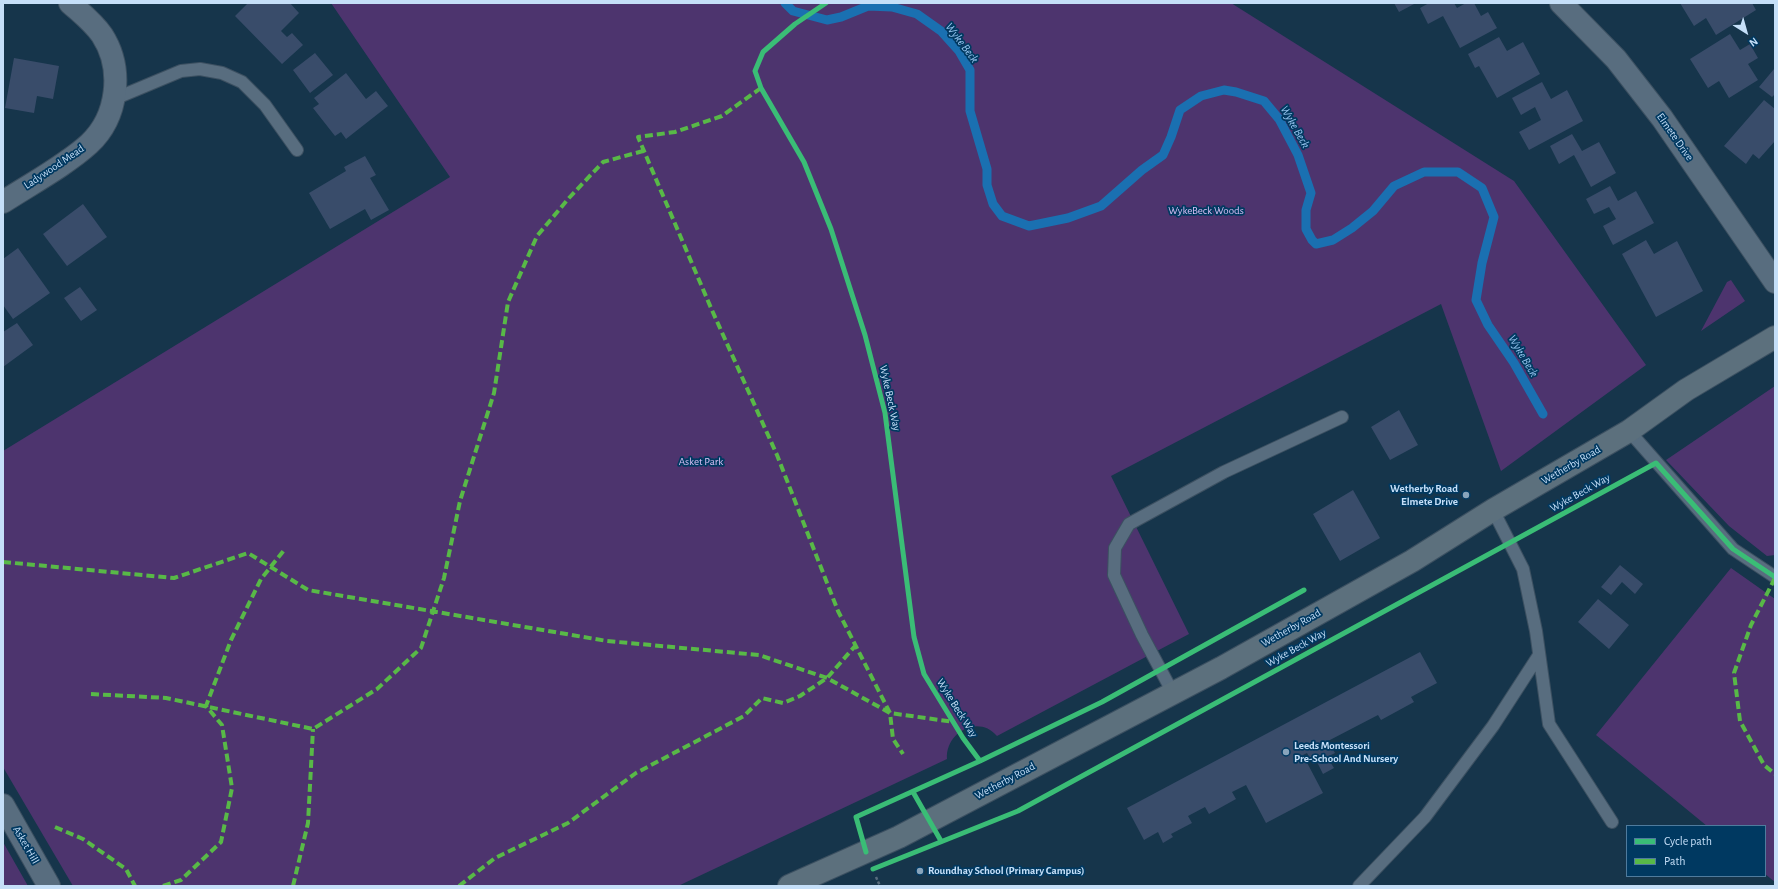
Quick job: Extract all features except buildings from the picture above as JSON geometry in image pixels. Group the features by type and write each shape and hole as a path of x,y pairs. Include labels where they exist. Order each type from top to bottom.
{"street":[{"name":"Ladywood Mead","path":"3,202 75,155 89,144 100,131 109,116 114,99 115,82 114,65 110,50 92,23 70,3"},
{"name":"Elmete Drive","path":"1561,3 1616,59 1662,118 1775,282"},
{"name":"Wetherby Road","path":"789,886 899,837 1221,668 1412,561 1493,510 1629,431 1686,390 1775,337"},
{"name":"Asket Hill","path":"3,805 49,886"}],"lane":[{"path":"114,99 181,71 200,69 222,73 242,82 265,105 297,150"},
{"path":"1173,693 1142,635 1114,575 1115,548 1129,524 1224,472 1342,416"},
{"path":"1629,431 1733,549 1775,578"},
{"path":"1493,510 1523,570 1539,655 1549,724 1612,822"},
{"path":"1359,886 1425,817 1493,726 1539,655"}],"green space":[{"name":"Asket Park","path":"331,3 1231,3 1514,181 1646,365 1501,471 1441,304 1111,476 1189,634 997,736 990,730 981,727 973,726 964,729 951,741 947,759 678,886 73,886 3,767 3,451 450,177"},
{"path":"1731,280 1745,301 1701,331 1727,282"},
{"path":"1775,386 1775,555 1767,556 1729,526 1666,460"},
{"path":"1731,568 1775,599 1775,882 1766,875 1766,825 1706,825 1596,735"},
{"path":"3,842 28,886 3,886"}],"waterway":[{"name":"Wyke Beck","path":"785,3 793,11 827,20 841,17 868,6 892,7 917,14 941,31 959,51 970,70 970,111 987,169 987,185 993,204 1002,216 1029,226 1068,218 1101,206 1142,170 1163,155 1180,110 1201,96 1224,90 1236,92 1264,101 1279,119 1298,155 1311,193 1306,210 1306,229 1316,244 1333,240 1352,228 1373,211 1394,186 1424,172 1458,172 1482,188 1494,217 1482,263 1476,300 1488,325 1514,363 1543,414"}],"marked path":[{"path":"761,88 722,116 675,132 638,137 711,308 777,455 838,611 890,713 893,739 903,754"},
{"path":"91,694 166,698 313,729 377,689 421,648 444,578 460,501 494,393 508,302 537,236 569,198 603,162 643,151"},
{"path":"163,886 181,880 221,842 232,788 222,725 206,706 231,640 261,579 285,549"},
{"path":"3,562 174,578 248,553 308,590 607,641 759,655 827,678 890,713 954,722"},
{"path":"1775,578 1751,625 1734,673 1740,721 1764,765 1775,774"},
{"path":"459,886 495,858 568,823 636,773 744,716 762,698 783,703 800,696 827,678 856,645"},
{"path":"293,886 308,823 313,729"},
{"path":"55,827 83,839 126,869 135,886"}],"cycle path":[{"name":"Wyke Beck Way","path":"826,3 795,24 763,52 755,71 761,88 804,162 831,229 865,335 885,413 914,637 924,674 963,738 980,761 856,817 866,852"},
{"name":"Wyke Beck Way","path":"873,869 1018,811 1656,463 1733,549 1775,577"},
{"path":"980,761 1102,702 1304,590"},
{"path":"913,792 941,841"}],"place":[{"name":"Wetherby Road Elmete Drive","path":"1466,495"},
{"name":"Leeds Montessori Pre-School And Nursery","path":"1286,752"},
{"name":"Roundhay School (Primary Campus)","path":"920,871"}],"park label":[{"name":"WykeBeck Woods","path":"1206,211"}]}
